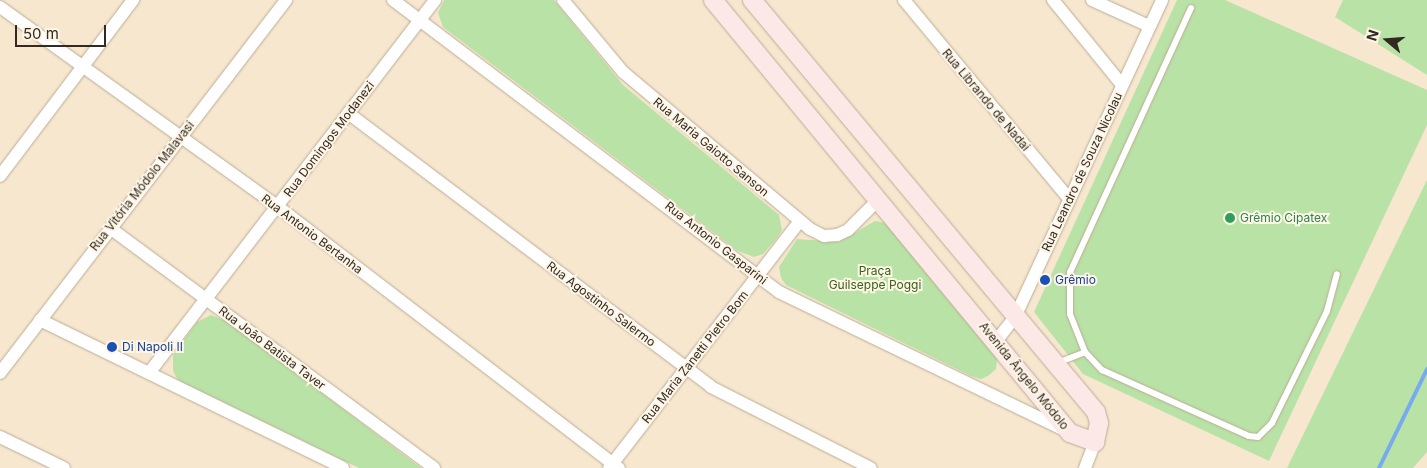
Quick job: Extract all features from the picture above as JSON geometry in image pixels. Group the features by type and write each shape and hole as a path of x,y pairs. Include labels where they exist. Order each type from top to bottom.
{"street":[{"path":"0,176 133,0"},
{"name":"Rua Vitória Módolo Malavasi","path":"0,373 286,0"},
{"name":"Rua Antonio Gasparini","path":"393,0 779,292 1070,433"},
{"name":"Rua Domingos Modanezi","path":"149,374 435,0"},
{"name":"Rua Maria Gaiotto Sanson","path":"562,0 623,72 799,222 824,236 836,236 848,230 877,201"},
{"name":"Avenida Ângelo Módolo","path":"713,0 877,201 997,340 1070,433 1095,442"},
{"path":"752,0 1096,412 1099,423 1095,442 1085,468"},
{"name":"Rua Librando de Nadai","path":"904,0 1069,199"},
{"path":"1053,0 1122,85"},
{"path":"1092,0 1150,26"},
{"name":"Rua Leandro de Souza Nicolau","path":"997,340 1015,316 1162,0"},
{"name":"Rua Antonio Bertanha","path":"0,7 277,206 614,466"},
{"name":"Rua Agostinho Salermo","path":"348,114 711,387 871,468"},
{"name":"Rua Maria Zanetti Pietro Bom","path":"614,466 685,369 799,222"},
{"name":"Rua João Batista Taver","path":"110,228 434,468"},
{"path":"40,320 343,468"},
{"path":"0,437 64,468"}],"lane":[{"path":"1190,8 1070,272 1070,314 1085,352 1102,370 1249,436 1258,437 1272,423 1323,320 1337,274"},
{"path":"1054,364 1085,352"}],"green space":[{"path":"444,0 554,0 623,85 779,215 782,230 777,238 763,254 754,257 738,251 443,27 438,13"},
{"name":"Grêmio Cipatex","path":"1177,0 1225,0 1427,90 1427,125 1269,461 1083,374 1034,312"},
{"path":"1343,0 1427,0 1427,75 1335,17"},
{"path":"1427,180 1427,452 1413,468 1287,468"},
{"name":"Praça Guilseppe Poggi","path":"875,221 886,223 992,347 997,359 996,369 988,376 981,379 971,376 786,285 781,278 779,267 797,239 839,242"},
{"path":"211,315 228,322 421,468 359,468 178,380 173,371 173,355 197,322"}],"waterway":[{"path":"1379,468 1427,369"}],"place":[{"name":"Grêmio Cipatex","path":"1230,218"},
{"name":"Grêmio","path":"1045,280"},
{"name":"Di Napoli II","path":"112,347"}]}
